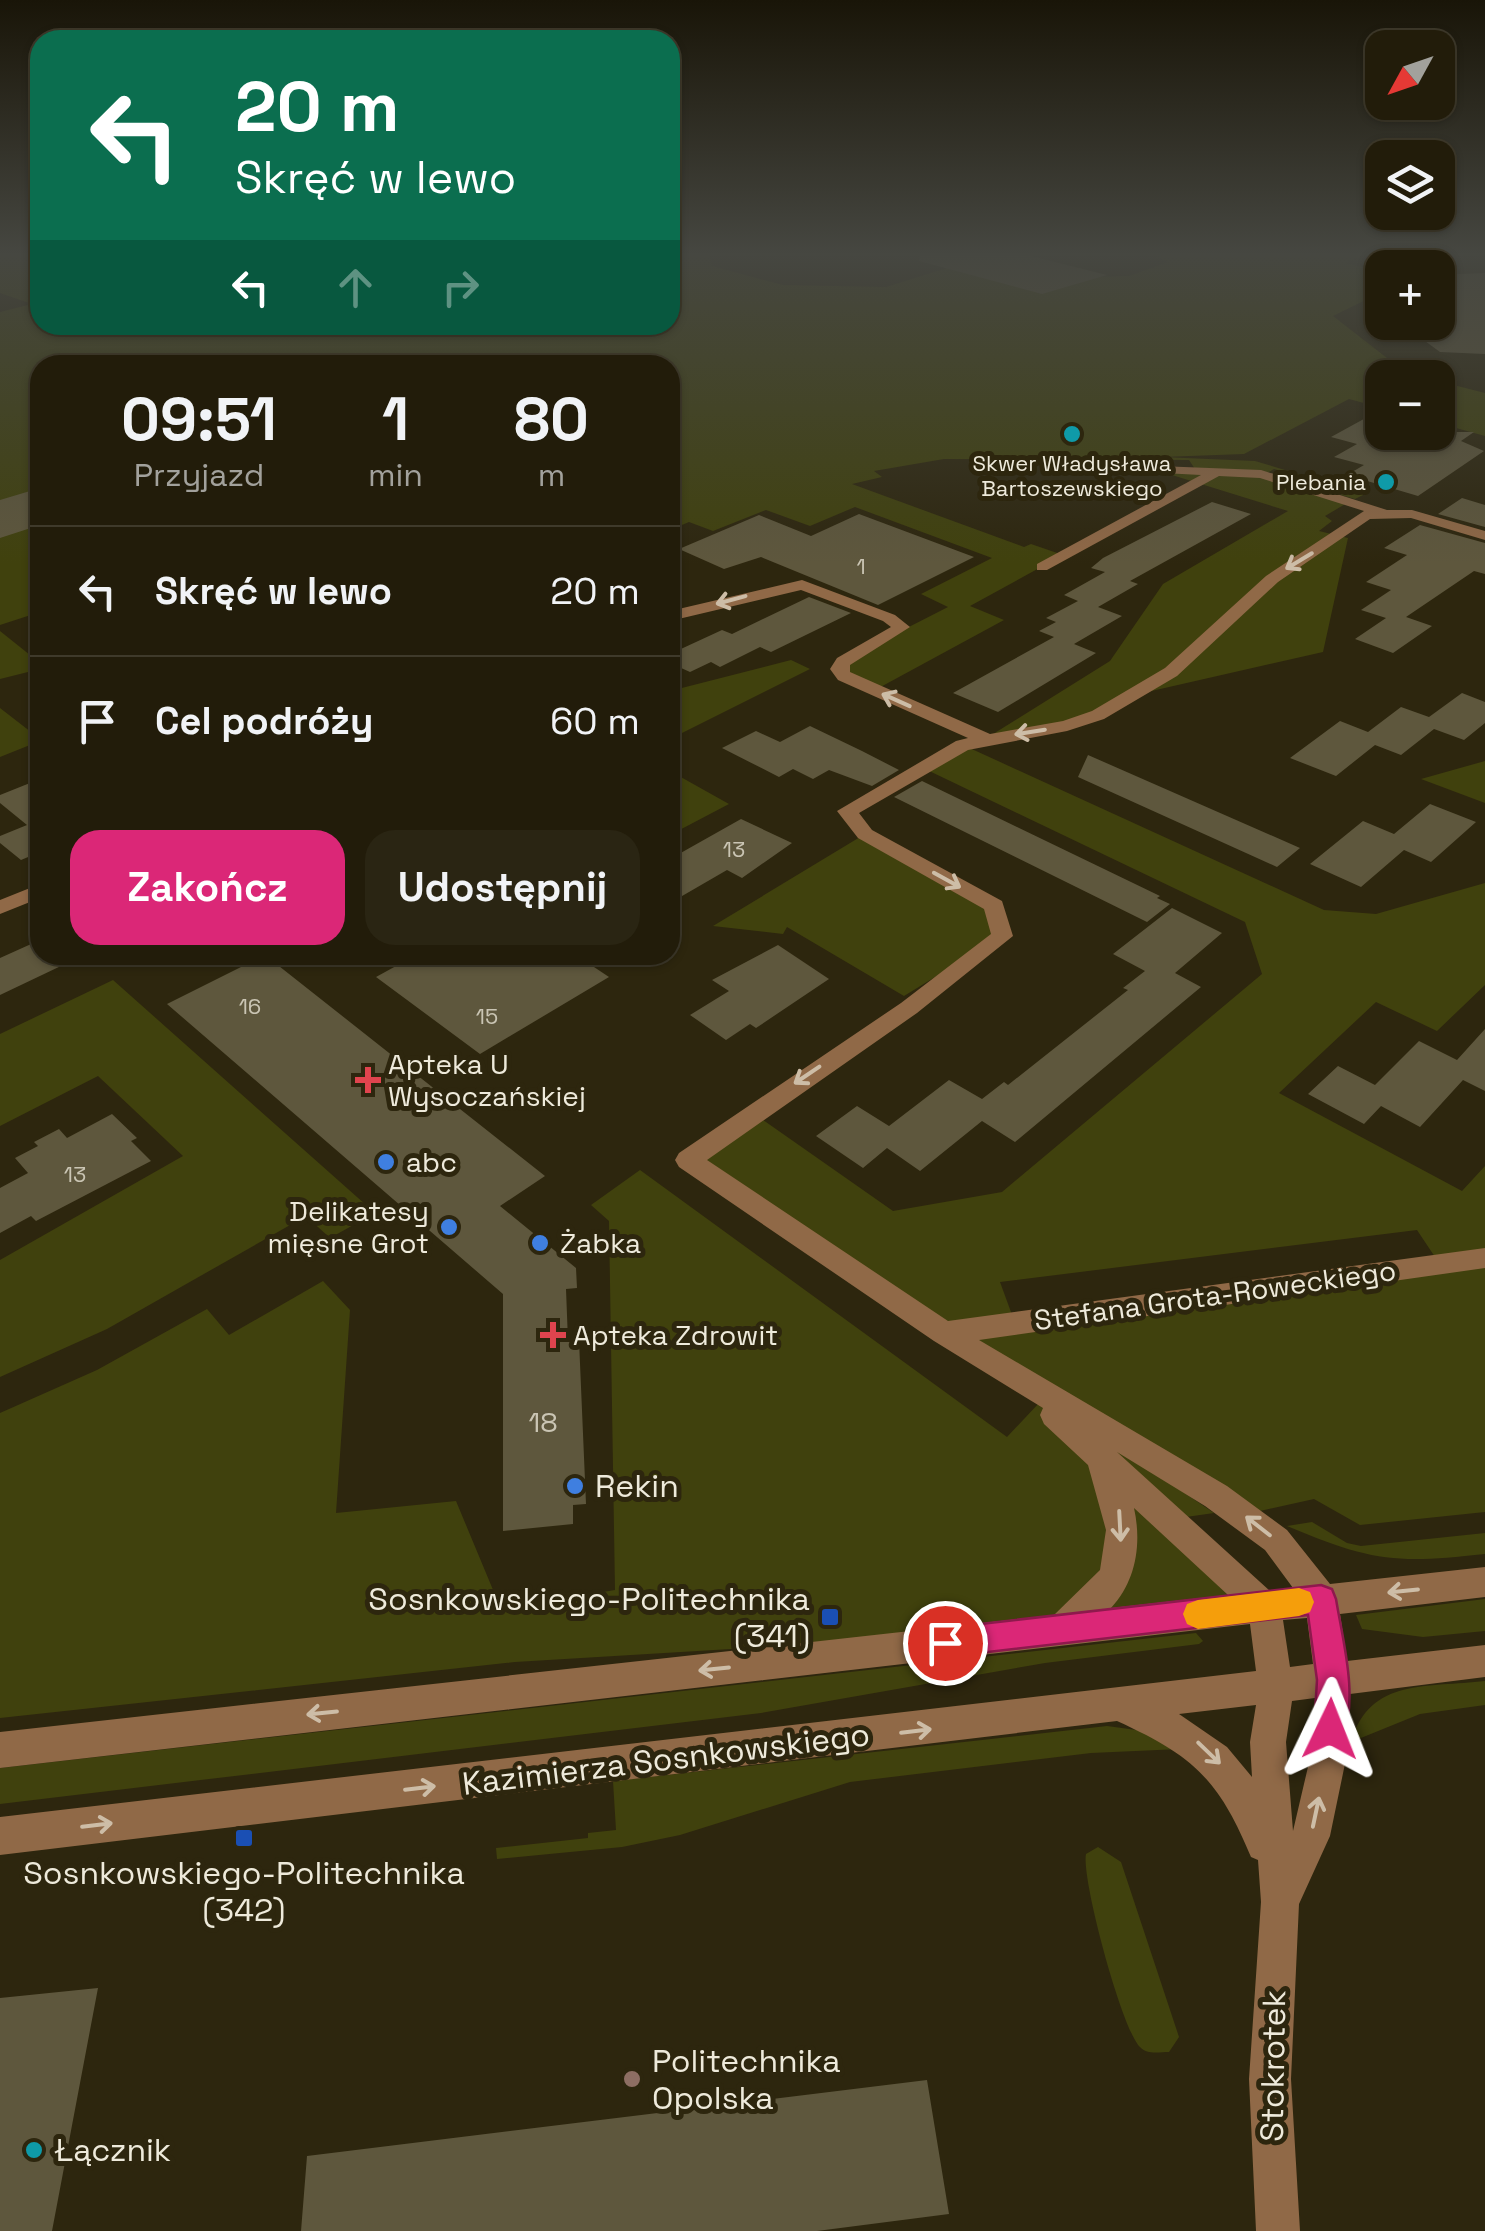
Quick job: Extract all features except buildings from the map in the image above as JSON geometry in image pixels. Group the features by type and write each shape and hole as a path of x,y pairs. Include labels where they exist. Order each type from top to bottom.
{"street":[{"path":"1164,469 1261,474 1381,512 1412,514 1485,536"},
{"path":"1042,567 1217,472"},
{"path":"1332,1680 1321,1599 1276,1540 1253,1521 1005,1372 688,1160 909,1008 1002,936 994,906 865,834 847,811 962,745 1067,726 1098,715 1171,672 1283,571 1359,519 1381,512"},
{"path":"680,613 791,585 829,594 902,628 843,662 839,670 844,676 985,739"},
{"path":"0,908 30,894"},
{"name":"Stefana Grota-Roweckiego","path":"944,1333 1485,1258"},
{"path":"1005,1372 1264,1607 1276,1688"},
{"path":"1063,1629 1106,1589 1118,1566 1121,1539 1117,1493 1083,1439"},
{"path":"0,1750 1485,1582"},
{"name":"Kazimierza Sosnkowskiego","path":"0,1836 1124,1707 1485,1661"},
{"name":"Stokrotek","path":"1280,1902 1311,1836 1329,1754 1332,1680"},
{"name":"Stokrotek","path":"1276,1688 1268,1742 1280,1902 1270,2078 1278,2231"},
{"name":"Stokrotek","path":"1124,1707 1198,1742 1228,1772 1251,1806 1280,1902"}],"shaded area":[{"path":"0,356 30,356 30,615 0,625"},
{"path":"680,356 1385,356 1390,360 1365,360 1365,403 1349,399 1244,454 1162,457 1255,461 1365,494 1355,499 1341,495 1346,490 1274,469 1260,477 1347,503 1325,516 1332,521 1319,531 1348,538 1323,652 1134,695 1098,715 985,739 1110,661 1163,584 1288,511 1159,471 1195,469 1189,460 944,459 874,471 882,477 852,484 1024,547 1031,544 1063,555 970,606 1004,620 875,690 844,676 852,656 948,607 921,594 992,558 855,507 810,526 766,510 713,531 689,522 680,526"},
{"path":"1455,385 1485,393 1485,436 1455,428"},
{"path":"0,631 30,655 30,672 0,679"},
{"path":"791,660 810,669 680,734 680,688"},
{"path":"0,708 30,731 30,745 0,757"},
{"path":"963,745 1324,910 1376,914 1485,883 1485,985 1437,1031 1376,1002 1279,1093 1462,1191 1485,1166 1485,1512 1360,1525 1314,1499 1260,1511 1114,1445 1214,1513 1186,1517 1264,1607 1063,1629 515,1662 0,1718 0,1413 97,1370 207,1309 229,1335 323,1281 350,1310 336,1513 456,1501 501,1609 615,1590 609,1221 591,1205 640,1170 1007,1437 1040,1402 688,1160 753,1113 893,1211 1002,1192 1262,974 1245,922 923,768","holes":["1417,1230 1439,1263 1015,1323 1000,1282"]},
{"path":"1485,761 1485,803 1421,779"},
{"path":"680,777 729,804 680,830"},
{"path":"865,834 994,906 1002,936 904,996 787,927 783,934 713,926"},
{"path":"113,980 375,1213 330,1238 306,1216 107,1329 0,1377 0,1260 183,1156 98,1076 0,1126 0,1034"},
{"path":"1312,1522 1347,1543 1361,1546 1485,1533 1485,1554 1428,1559 1383,1557 1340,1547 1287,1526"},
{"path":"1485,1599 1485,1631 1423,1637 1362,1629 1356,1615"},
{"path":"1196,1633 1203,1641 1199,1644 1045,1663 761,1713 0,1804 0,1768"},
{"path":"1485,1681 1485,1705 1420,1714 1351,1742 1360,1721 1387,1696 1423,1686"},
{"path":"1107,1726 1144,1731 1180,1749 1091,1753 850,1782 680,1835 622,1847 497,1859 496,1848 588,1838 588,1833 616,1830 613,1781"},
{"path":"1098,1847 1121,1862 1179,2037 1169,2052 1143,2050 1123,2013 1096,1921 1086,1868 1086,1854"}],"slow traffic":[{"path":"1198,1614 1299,1602"}],"place":[{"name":"Skwer Władysława Bartoszewskiego","path":"1072,434"},
{"name":"Plebania","path":"1386,482"},
{"name":"Apteka U Wysoczańskiej","path":"368,1080"},
{"name":"abc","path":"386,1162"},
{"name":"Delikatesy mięsne Grot","path":"449,1227"},
{"name":"Żabka","path":"540,1243"},
{"name":"Apteka Zdrowit","path":"553,1335"},
{"name":"Rekin","path":"575,1486"},
{"name":"Sosnkowskiego-Politechnika (341)","path":"830,1617"},
{"name":"Sosnkowskiego-Politechnika (342)","path":"244,1838"},
{"name":"Politechnika Opolska","path":"632,2079"},
{"name":"Łącznik","path":"34,2150"}],"route":[{"path":"945,1643 1321,1599 1332,1680 1330,1729"}]}
